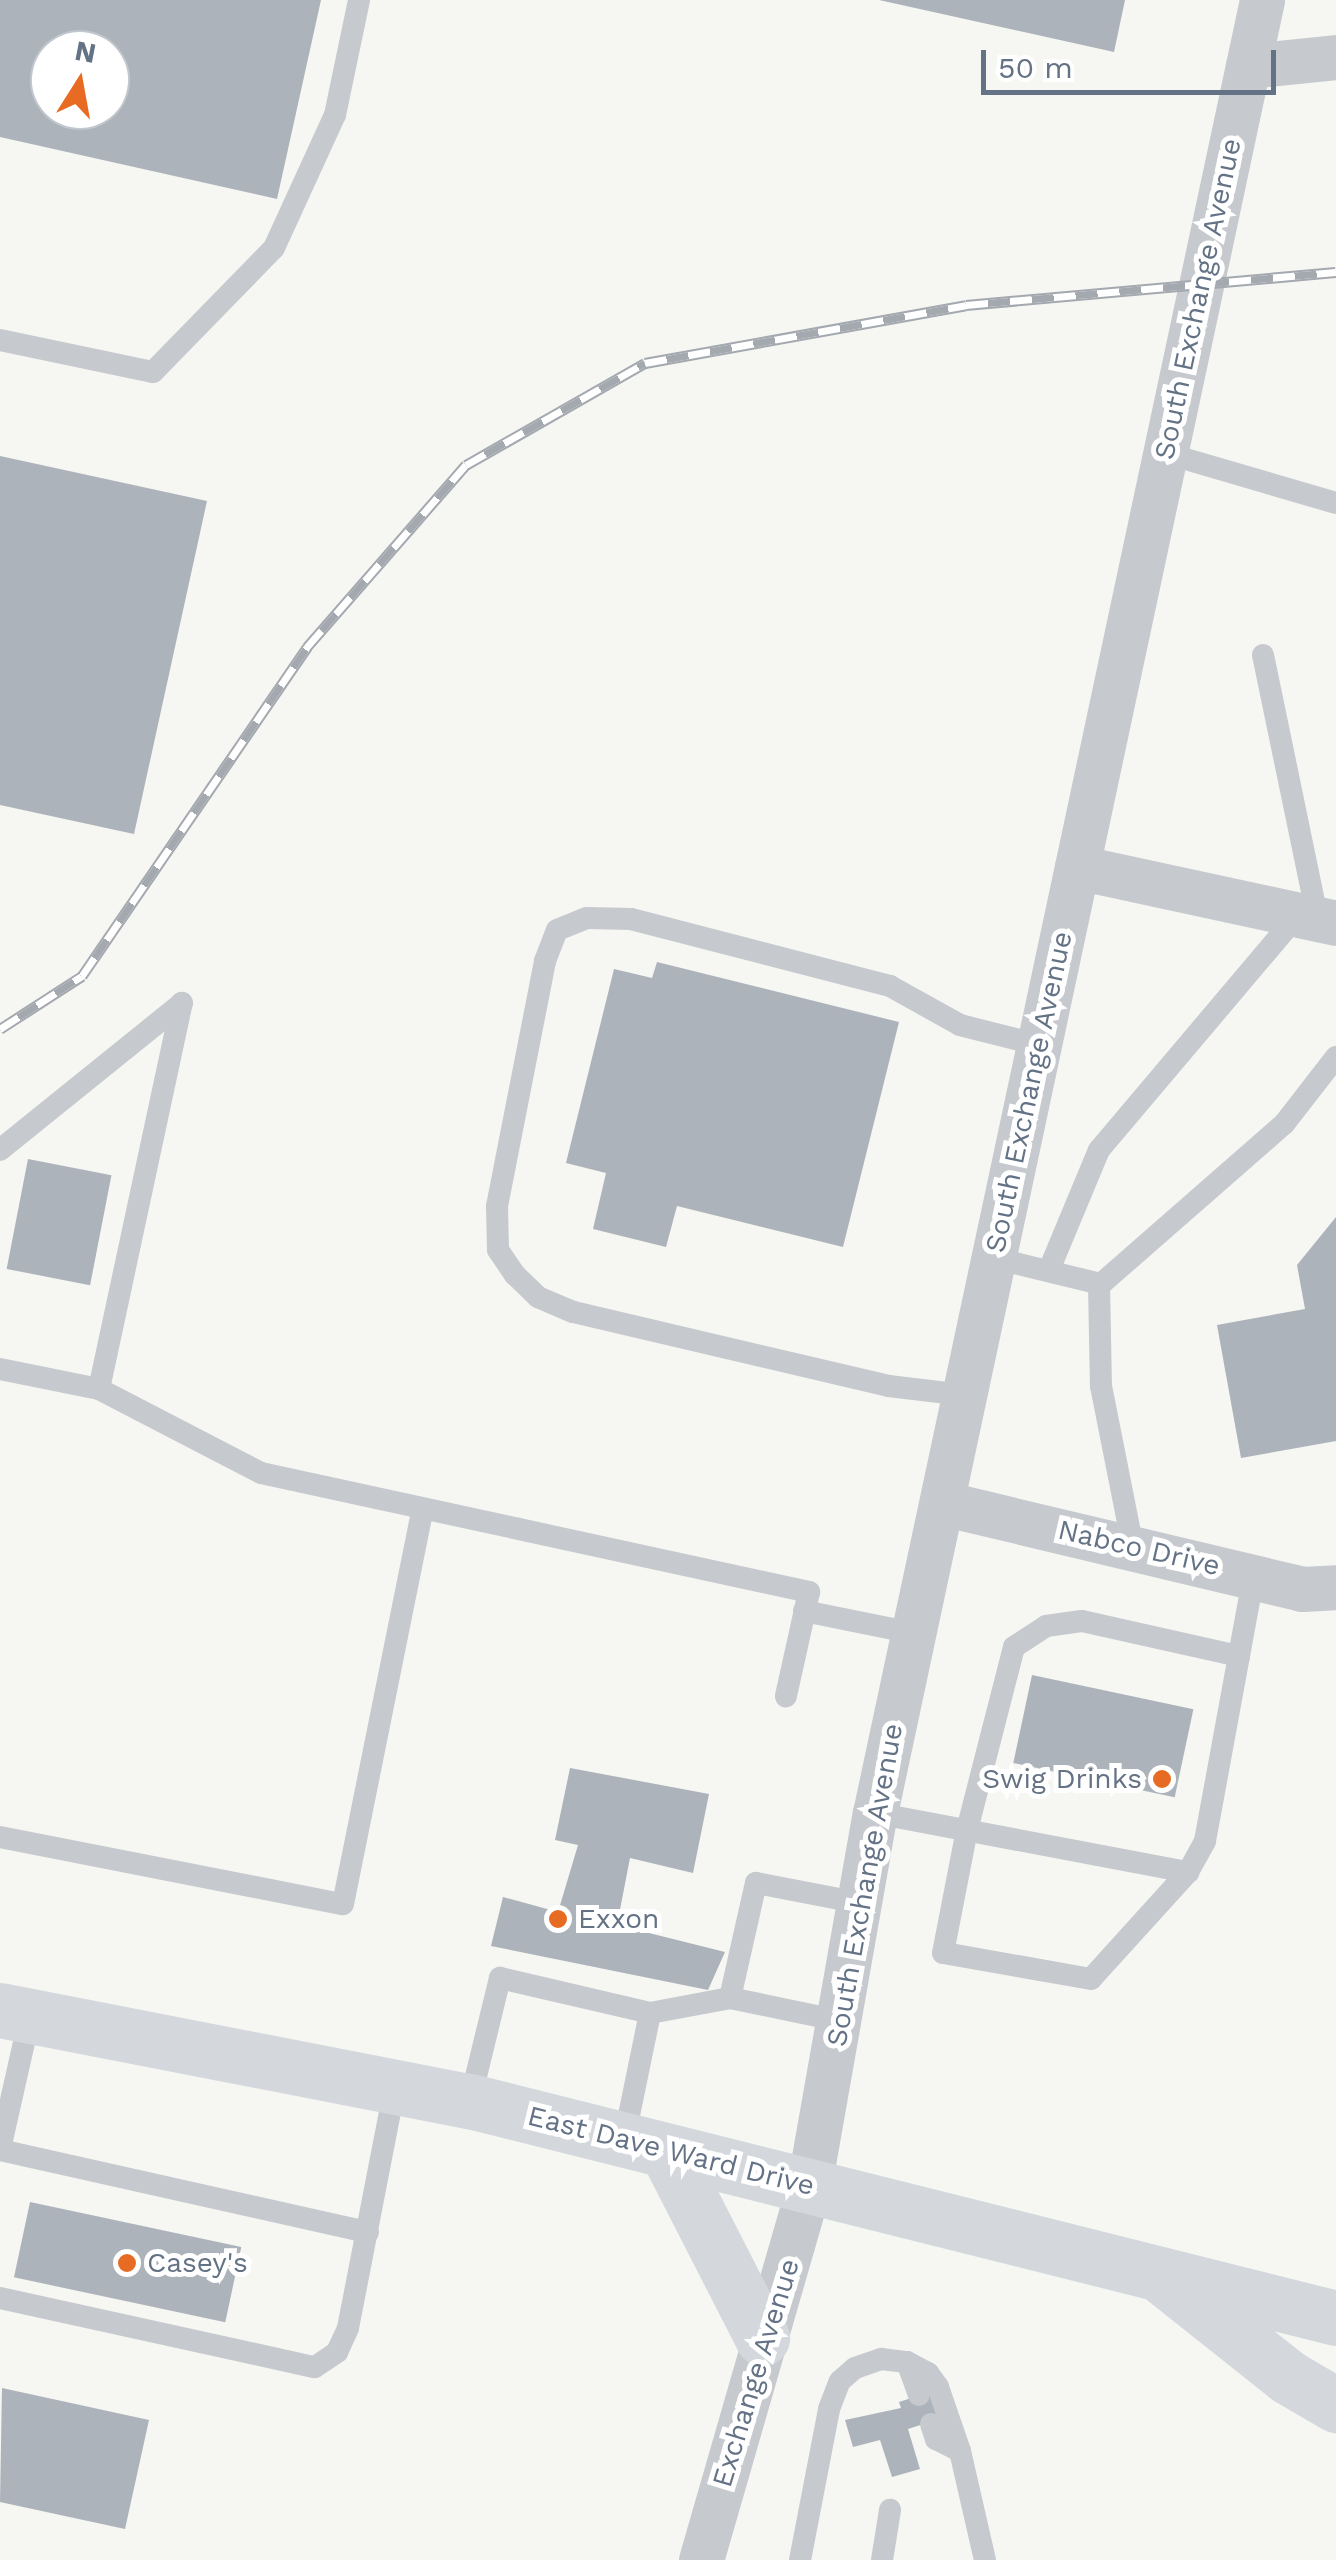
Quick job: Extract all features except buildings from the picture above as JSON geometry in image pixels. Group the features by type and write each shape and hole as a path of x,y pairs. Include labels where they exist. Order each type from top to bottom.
{"main road":[{"name":"East Dave Ward Drive","path":"15,2013 470,2101 1336,2318"},
{"path":"646,2147 762,2338"},
{"path":"1161,2276 1288,2377 1336,2406"}],"street":[{"name":"South Exchange Avenue","path":"809,2186 875,1813 1262,0"},
{"path":"1248,66 1336,57"},
{"path":"1077,867 1317,920"},
{"name":"Nabco Drive","path":"942,1503 1302,1589 1336,1587"},
{"name":"Exchange Avenue","path":"701,2560 809,2186"}],"lane":[{"path":"0,340 153,372 274,248 335,115 360,0"},
{"path":"1165,452 1336,503"},
{"path":"1048,1270 1099,1150 1317,920 1263,656"},
{"path":"964,1395 872,1382 573,1312 538,1297 515,1274 498,1250 497,1206 545,961 557,930 587,918 630,919 890,986 960,1025 1039,1045"},
{"path":"0,1150 182,1003 99,1389"},
{"path":"1099,1284 1284,1124 1336,1058"},
{"path":"994,1258 1099,1284"},
{"path":"1099,1284 1101,1386 1132,1548"},
{"path":"0,1369 99,1389 261,1473 809,1592 786,1696"},
{"path":"0,1837 343,1904 423,1509"},
{"path":"1239,1656 1082,1621 1046,1626 1014,1647 967,1830 943,1952 1092,1980 1188,1872 1206,1841 1254,1575"},
{"path":"804,1611 914,1633"},
{"path":"875,1813 1188,1872"},
{"path":"730,1998 756,1884 860,1903"},
{"path":"470,2101 500,1978 650,2013 730,1998 841,2020"},
{"path":"15,2013 0,2149 368,2232"},
{"path":"646,2147 650,2013"},
{"path":"0,2298 315,2367 337,2352 348,2328 395,2086"},
{"path":"800,2560 829,2409 840,2381 855,2368 881,2360 907,2362 928,2372 938,2387 960,2451 984,2560"},
{"path":"907,2362 919,2396"},
{"path":"930,2424 936,2439 960,2451"},
{"path":"882,2560 890,2510"}],"railway":[{"path":"0,1029 82,976 307,647 466,465 645,363 966,305 1336,272"}],"place":[{"name":"Swig Drinks","path":"1162,1779"},
{"name":"Exxon","path":"558,1919"},
{"name":"Casey's","path":"127,2263"}]}
